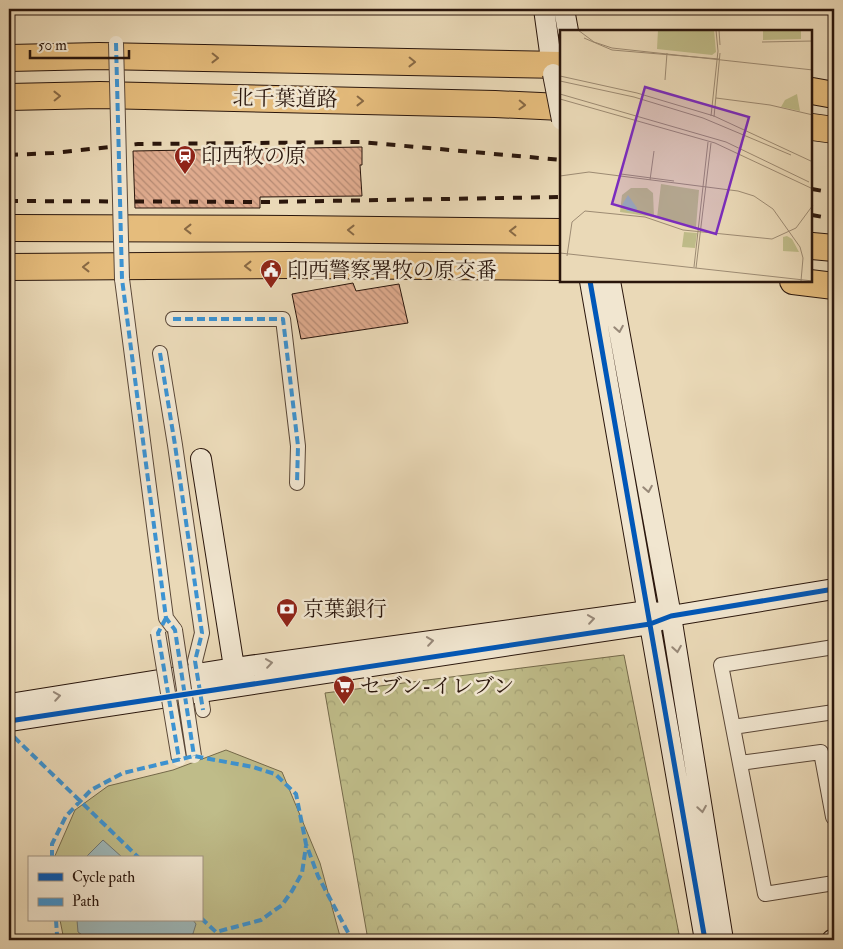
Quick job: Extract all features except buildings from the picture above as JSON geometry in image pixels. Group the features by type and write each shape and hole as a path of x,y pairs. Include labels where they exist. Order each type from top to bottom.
{"highway":[{"name":"北千葉道路","path":"9,58 99,56 556,68"},
{"path":"813,91 834,95"},
{"name":"北千葉道路","path":"9,97 100,95 560,107"},
{"path":"813,127 834,130"},
{"path":"9,228 560,232"},
{"path":"813,246 834,248"},
{"path":"9,268 282,266 560,267"},
{"path":"801,282 834,286"}],"street":[{"path":"544,9 556,68 560,103"},
{"path":"564,9 568,30"},
{"path":"116,43 122,279 166,618 174,630 194,756 179,759 158,633 166,618"},
{"path":"590,282 705,940"},
{"path":"610,282 671,616 724,940"},
{"path":"173,319 283,318 298,446 297,483"},
{"path":"160,353 202,633 194,661 200,692"},
{"path":"201,459 236,677"},
{"path":"9,721 200,692 236,677 671,616 834,589"},
{"path":"834,647 721,665 765,894 834,883"},
{"path":"9,704 200,692"},
{"path":"733,727 834,712"},
{"path":"740,763 821,752 834,817"}],"green space":[{"path":"624,655 679,934 644,940 368,940 325,693"},
{"path":"226,750 282,772 320,863 341,940 64,940 60,922 202,922 202,856 55,856 75,810 108,786 173,770"}],"water":[{"path":"103,840 121,856 87,856"},
{"path":"77,922 194,922 196,924 191,940 89,940 78,932"}],"railway":[{"path":"9,155 53,153 138,144 361,142 560,160"},
{"path":"813,189 834,193"},
{"path":"9,201 264,202 560,197"},
{"path":"813,215 834,219"}],"marked path":[{"path":"116,43 122,279 166,618 175,630 194,756"},
{"path":"173,319 283,319 298,446 297,483"},
{"path":"160,353 202,633 195,661 203,710"},
{"path":"166,618 158,633 179,759"},
{"path":"14,737 137,856"},
{"path":"52,856 52,844 66,816 91,790 123,773 194,756 253,767 275,774 296,794 306,844 318,876 352,940"},
{"path":"202,919 216,932 261,920 282,905 292,891 302,873 306,846"},
{"path":"56,922 57,935"}],"cycle path":[{"path":"590,282 705,940"},
{"path":"9,721 650,624 671,616 834,589"}],"place":[{"name":"印西牧の原","path":"185,175"},
{"name":"印西警察署牧の原交番","path":"271,289"},
{"name":"京葉銀行","path":"287,628"},
{"name":"セブン-イレブン","path":"344,705"}]}
